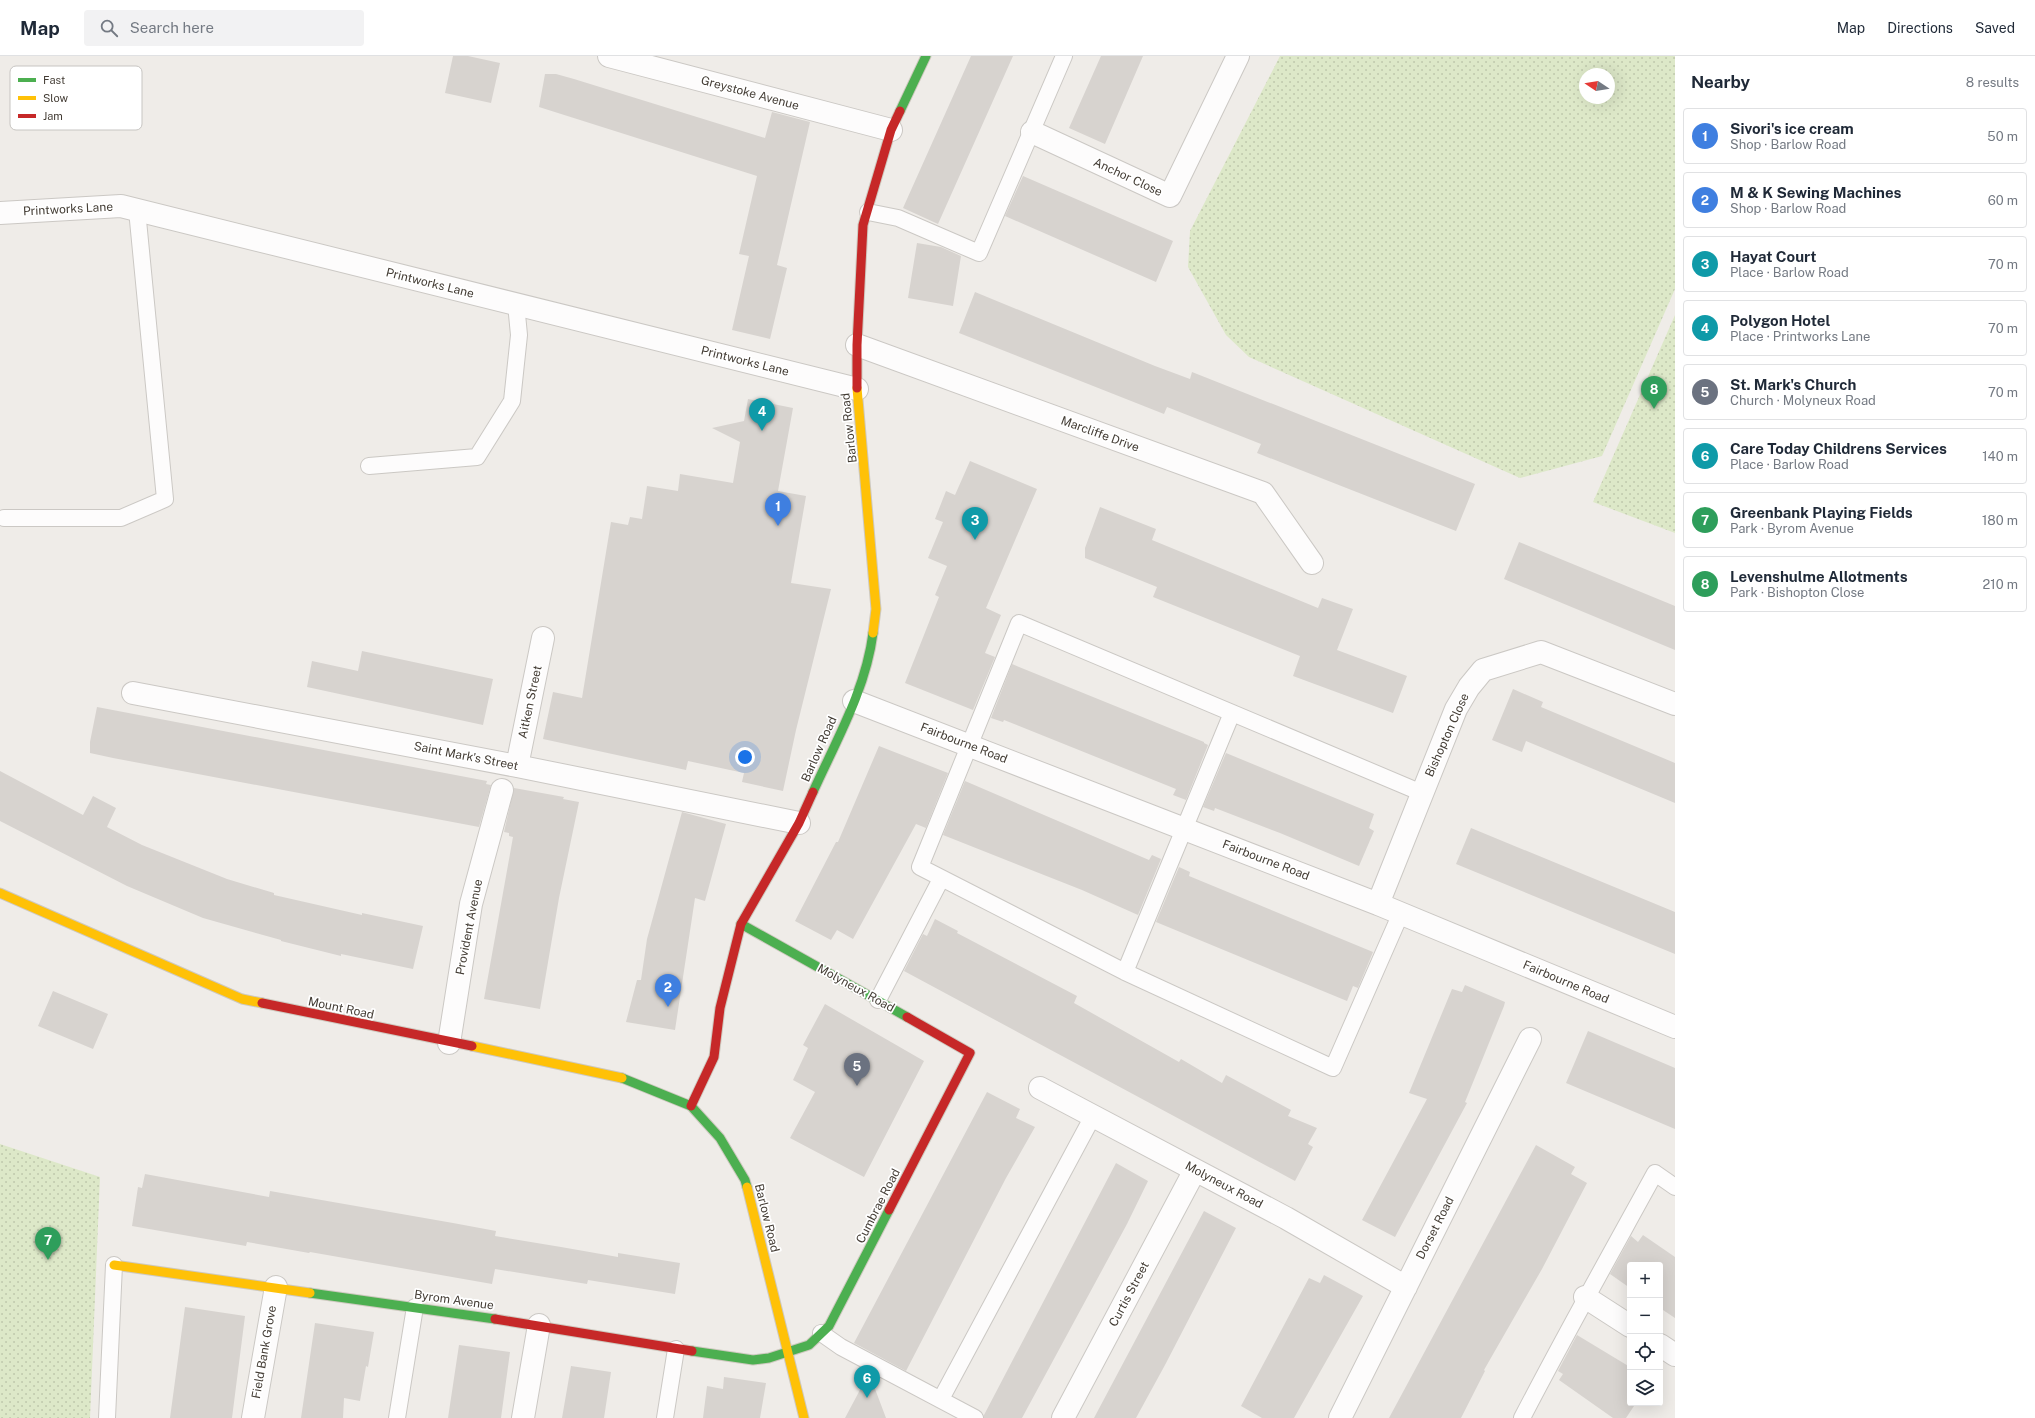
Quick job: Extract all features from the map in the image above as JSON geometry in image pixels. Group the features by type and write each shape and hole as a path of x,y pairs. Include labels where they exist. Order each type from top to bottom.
{"street":[{"name":"Greystoke Avenue","path":"609,56 891,130"},
{"name":"Barlow Road","path":"804,1418 745,1180 720,1138 691,1106 714,1057 720,1008 741,924 799,823 854,701 870,656 876,609 857,389 857,345 864,225 891,130 926,56"},
{"name":"Anchor Close","path":"1032,132 1170,196 1238,56"},
{"name":"Printworks Lane","path":"0,213 121,206 857,389"},
{"name":"Marcliffe Drive","path":"857,345 1263,494 1312,563"},
{"name":"Aitken Street","path":"517,766 543,638"},
{"name":"Bishopton Close","path":"1378,904 1456,709 1469,687 1483,670 1541,652 1675,704"},
{"name":"Saint Mark's Street","path":"133,693 517,766 799,823"},
{"name":"Fairbourne Road","path":"854,701 1401,913 1675,1027"},
{"name":"Provident Avenue","path":"449,1043 471,904 502,790"},
{"name":"Mount Road","path":"0,893 242,999 449,1043 615,1075 691,1106"},
{"name":"Molyneux Road","path":"741,924 970,1053"},
{"name":"Dorset Road","path":"1340,1418 1530,1039"},
{"name":"Cumbrae Road","path":"788,1351 809,1345 829,1326 970,1053"},
{"name":"Molyneux Road","path":"1040,1088 1286,1218 1406,1287"},
{"name":"Curtis Street","path":"1063,1418 1195,1170"},
{"name":"Byrom Avenue","path":"114,1265 539,1325 676,1349 753,1360 769,1358 788,1351"},
{"name":"Field Bank Grove","path":"253,1418 276,1287"},
{"path":"1585,1297 1627,1324"},
{"path":"523,1418 539,1325"},
{"path":"1663,1347 1675,1355"}],"lane":[{"path":"868,212 898,218 979,253 1064,56"},
{"path":"4,518 121,518 165,499 137,210"},
{"path":"369,466 476,457 512,401 519,335 516,304"},
{"path":"1401,913 1333,1068 1125,972 920,867 1019,623 1422,793"},
{"path":"1125,972 1232,713"},
{"path":"878,1000 941,879"},
{"path":"941,1399 1093,1116"},
{"path":"1522,1418 1585,1297 1601,1273 1655,1173 1675,1187"},
{"path":"107,1418 114,1265"},
{"path":"397,1418 415,1307"},
{"path":"821,1333 841,1347 975,1418"},
{"path":"665,1418 676,1349"}],"green space":[{"path":"1280,56 1675,56 1675,289 1602,456 1520,478 1249,357 1226,335 1188,267 1190,231"},
{"path":"1675,315 1675,533 1593,502"},
{"path":"0,1144 100,1177 90,1418 0,1418"}],"building":[{"path":"453,56 468,56 500,63 491,103 445,93"},
{"path":"971,56 1013,56 938,224 903,208"},
{"path":"1101,56 1143,56 1105,144 1069,128"},
{"path":"545,74 556,74 574,79 765,138 772,112 810,122 777,265 787,268 770,339 732,330 749,256 739,254 757,176 539,107"},
{"path":"1023,176 1173,241 1156,282 1005,216"},
{"path":"917,243 941,247 961,256 953,306 908,298"},
{"path":"975,292 1155,366 1190,379 1192,372 1475,484 1456,531 1257,453 1261,444 1167,407 1164,414 959,333"},
{"path":"748,399 793,408 778,491 806,496 791,583 831,589 796,730 783,791 742,782 744,773 688,761 686,770 543,739 553,692 582,698 611,522 628,525 630,517 642,519 647,486 678,491 680,474 733,483 740,442 712,428 744,421"},
{"path":"970,461 1037,489 986,608 1001,615 985,653 995,657 973,710 905,683 939,597 935,595 947,566 928,558 943,522 935,519 946,491 955,495"},
{"path":"1100,507 1156,529 1152,540 1318,608 1322,598 1353,609 1337,650 1407,676 1393,713 1293,676 1300,656 1153,597 1157,587 1085,558 1085,548"},
{"path":"1519,542 1675,606 1675,650 1504,579"},
{"path":"362,651 493,679 483,725 307,687 312,661 358,671"},
{"path":"1012,664 1204,742 1208,745 1186,800 1173,795 1176,789 1004,720 1003,722 991,718"},
{"path":"1513,689 1543,702 1541,707 1675,763 1675,803 1526,741 1522,752 1492,740"},
{"path":"97,707 487,781 486,784 491,785 479,827 113,758 90,753 90,742"},
{"path":"879,746 948,773 926,828 916,824 853,939 837,930 831,940 795,921 836,842 838,842"},
{"path":"1226,753 1374,814 1369,828 1374,831 1359,866 1215,808 1214,811 1203,807"},
{"path":"0,771 83,815 93,796 116,808 107,827 142,845 227,879 274,893 274,895 362,915 362,913 423,926 413,969 341,954 341,956 281,941 203,918 127,886 0,821"},
{"path":"965,781 1149,860 1152,855 1161,859 1138,915 1082,890 943,835"},
{"path":"514,788 564,797 563,799 579,802 559,898 540,1009 484,999 513,837 509,836 509,833 504,832"},
{"path":"682,812 726,824 705,901 695,898 675,1030 626,1022 637,980 641,980 647,939"},
{"path":"1471,828 1675,912 1675,954 1456,864"},
{"path":"1179,867 1190,872 1189,876 1373,952 1358,988 1353,986 1347,1001 1156,922"},
{"path":"935,919 958,931 957,933 1077,996 1074,1003 1179,1062 1181,1059 1222,1083 1226,1075 1291,1110 1288,1116 1317,1128 1308,1144 1313,1147 1295,1181 904,971 923,934 927,936"},
{"path":"1465,985 1505,1002 1504,1006 1465,1102 1467,1103 1395,1237 1362,1220 1427,1099 1409,1093 1452,989 1462,992"},
{"path":"53,991 108,1014 93,1049 38,1026"},
{"path":"825,1004 924,1061 864,1177 790,1138 815,1092 793,1080 808,1048 803,1045"},
{"path":"1588,1031 1675,1068 1675,1129 1566,1083"},
{"path":"987,1092 1020,1109 1016,1118 1035,1127 1006,1178 906,1371 854,1343"},
{"path":"1536,1145 1575,1167 1571,1174 1587,1183 1542,1269 1484,1370 1485,1371 1461,1418 1389,1418"},
{"path":"1116,1163 1148,1181 1127,1224 1022,1418 984,1418 984,1415"},
{"path":"145,1174 269,1197 270,1191 453,1223 496,1231 495,1236 618,1257 618,1253 680,1263 675,1294 588,1280 587,1284 495,1269 492,1284 310,1252 247,1242 246,1246 132,1226 138,1187 142,1188"},
{"path":"1204,1211 1236,1228 1165,1365 1136,1418 1094,1418"},
{"path":"1643,1235 1675,1257 1675,1318 1663,1310 1663,1262 1627,1262 1627,1286 1610,1274 1631,1236 1638,1242"},
{"path":"1324,1275 1363,1296 1294,1418 1262,1418 1241,1406 1309,1278 1320,1283"},
{"path":"185,1307 245,1316 232,1418 170,1418"},
{"path":"315,1323 374,1332 360,1401 344,1398 343,1418 301,1418"},
{"path":"1577,1335 1627,1365 1627,1406 1634,1406 1626,1418 1613,1418 1559,1380 1563,1374 1558,1371"},
{"path":"459,1345 510,1352 501,1418 448,1418"},
{"path":"571,1366 611,1372 604,1418 562,1418"},
{"path":"869,1373 886,1418 845,1418"},
{"path":"724,1377 766,1383 760,1418 703,1418 707,1386 723,1389"}],"traffic: fast":[{"path":"900,111 926,56"},
{"path":"813,792 857,694 864,674 873,633"},
{"path":"741,924 907,1017"},
{"path":"622,1078 691,1106 720,1138 745,1180 747,1187"},
{"path":"692,1351 753,1360 769,1358 809,1345 829,1326 889,1210"},
{"path":"310,1293 495,1319"}],"traffic: slow":[{"path":"857,388 876,609 873,633"},
{"path":"0,893 242,999 262,1003"},
{"path":"472,1046 622,1078"},
{"path":"747,1187 804,1418"},
{"path":"114,1265 310,1293"}],"traffic: jam":[{"path":"857,388 857,345 863,225 891,130 900,111"},
{"path":"691,1106 714,1057 720,1008 741,924 799,823 813,792"},
{"path":"262,1003 472,1046"},
{"path":"889,1210 970,1053 907,1017"},
{"path":"495,1319 692,1351"}],"place":[{"name":"Levenshulme Allotments","path":"1654,409"},
{"name":"Polygon Hotel","path":"762,431"},
{"name":"Sivori's ice cream","path":"778,526"},
{"name":"Hayat Court","path":"975,540"},
{"name":"M & K Sewing Machines","path":"668,1007"},
{"name":"St. Mark's Church","path":"857,1086"},
{"name":"Greenbank Playing Fields","path":"48,1260"},
{"name":"Care Today Childrens Services","path":"867,1398"}]}
